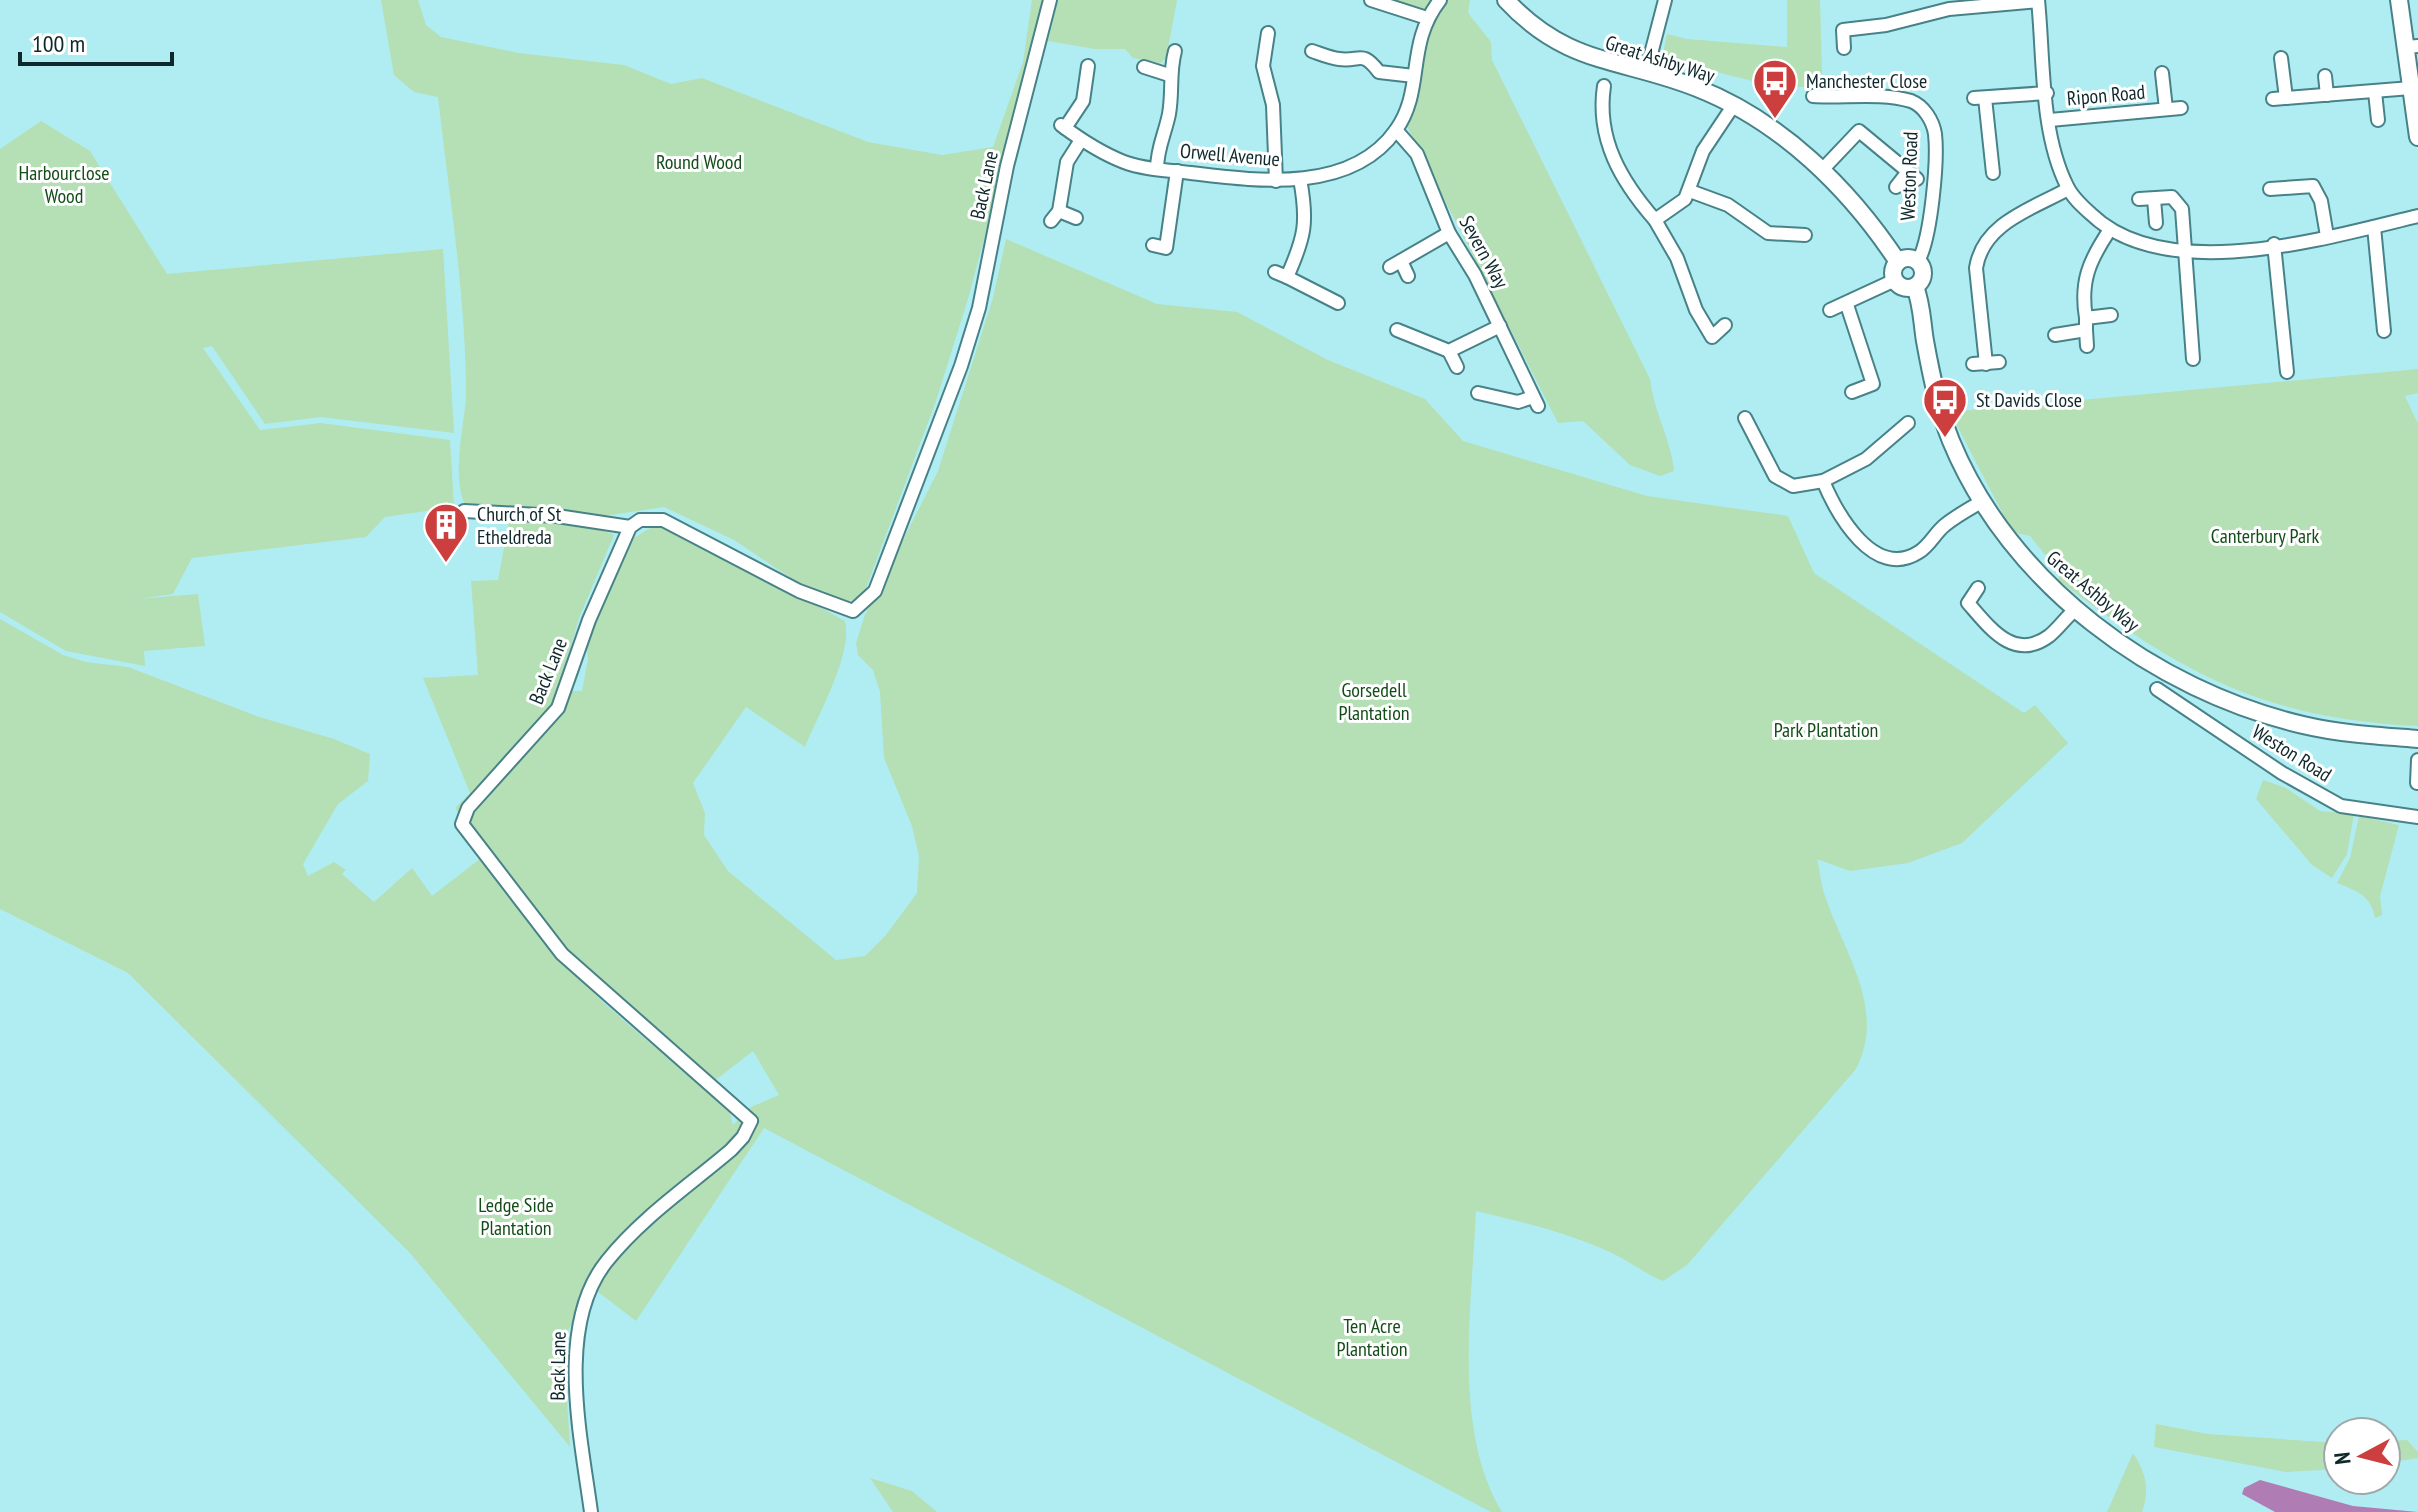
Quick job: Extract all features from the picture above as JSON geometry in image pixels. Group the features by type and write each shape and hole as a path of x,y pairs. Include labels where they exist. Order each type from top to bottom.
{"street":[{"name":"Back Lane","path":"591,1512 574,1385 580,1318 605,1263 647,1221 731,1150 743,1137 751,1121 562,954 462,824 468,808 558,708 589,620 630,527 640,520 663,520 799,591 853,611 875,591 961,366 979,308 1007,166 1050,0"},
{"path":"1371,0 1427,18"},
{"name":"Orwell Avenue","path":"1088,66 1083,101 1063,127 1081,140 1126,163 1157,169 1276,181 1300,179 1354,164 1381,148 1396,130 1410,100 1417,42 1427,18 1440,0"},
{"name":"Great Ashby Way","path":"1506,0 1535,28 1570,49 1700,89 1783,137 1822,170 1898,262"},
{"path":"1646,73 1665,0"},
{"name":"Ripon Road","path":"1844,48 1843,30 1886,25 1949,9 2038,0 2050,120 2068,189 2109,231 2158,250 2185,253 2274,244 2418,216"},
{"path":"2399,0 2412,46 2411,88 2418,137"},
{"path":"1268,33 1263,66 1273,105 1276,181"},
{"path":"1157,169 1157,149 1169,116 1169,75 1175,51"},
{"path":"1312,51 1340,59 1360,56 1370,60 1379,72 1414,76"},
{"path":"2281,58 2279,98 2411,88"},
{"path":"1144,67 1169,75"},
{"name":"Ripon Road","path":"2162,73 2166,109"},
{"path":"2325,76 2327,95"},
{"path":"1604,86 1601,119 1626,187 1655,220 1677,258 1696,310 1712,337 1725,325"},
{"path":"2375,92 2378,120"},
{"name":"Ripon Road","path":"1993,173 1993,128 1980,98 2047,93"},
{"name":"Weston Road","path":"1813,96 1904,100 1914,102 1928,114 1935,133 1931,206 1926,241 1918,261"},
{"path":"1655,220 1679,204 1690,191 1703,151 1733,106"},
{"name":"Ripon Road","path":"2050,120 2181,108"},
{"name":"Severn Way","path":"1396,130 1417,154 1449,233 1469,262 1536,402 1518,402 1478,393"},
{"path":"1822,170 1859,131 1912,176 1896,187"},
{"path":"1076,218 1055,216 1067,162 1081,140"},
{"path":"1166,249 1177,171"},
{"path":"1300,179 1306,213 1305,233 1281,275 1338,303"},
{"path":"2270,189 2313,186 2321,201 2327,236"},
{"path":"1986,363 1976,268 1978,256 1999,225 2068,189"},
{"path":"1690,191 1728,205 1768,233 1805,235"},
{"path":"2139,199 2172,197 2182,209 2190,351"},
{"path":"2154,199 2156,223"},
{"path":"2374,227 2388,315 2384,331"},
{"path":"2087,346 2082,294 2085,273 2109,231"},
{"path":"1408,276 1395,264 1449,233"},
{"path":"2274,244 2290,334 2287,372"},
{"path":"1915,287 1902,287 1895,280 1893,271 1898,262 1908,258 1918,261"},
{"name":"Great Ashby Way","path":"1918,261 1923,275 1915,287 1938,402 1949,437 1981,502 2029,564 2076,609 2119,642 2181,678 2256,712 2304,726 2418,739"},
{"path":"1830,310 1847,305 1895,280"},
{"path":"1847,305 1880,382 1852,392"},
{"path":"2055,335 2111,315"},
{"path":"1449,351 1500,326"},
{"path":"1397,330 1449,351 1457,367"},
{"path":"1745,418 1779,480 1799,487 1823,481 1866,459 1908,423"},
{"path":"1823,481 1862,544 1889,558 1918,552 1945,525 1981,502"},
{"path":"464,511 557,516 630,527"},
{"path":"1952,605 1968,603 1978,588"},
{"path":"1968,603 1992,631 2010,644 2026,647 2049,636 2076,609"},
{"name":"Weston Road","path":"2157,689 2282,773 2341,806 2418,817"},
{"path":"2414,782 2418,760"}],"green space":[{"name":"Round Wood","path":"381,0 418,0 426,25 441,37 519,53 624,65 671,84 702,78 868,142 942,155 993,147 1023,62 1032,0 1048,0 968,299 936,401 865,591 859,599 843,602 794,580 734,540 664,507 604,516 468,508 462,498 459,470 466,395 463,320 438,97 414,92 394,75"},
{"path":"1058,0 1177,0 1166,59 1160,63 1133,58 1125,49 1095,49 1048,41"},
{"path":"1386,0 1470,0 1468,13 1491,42 1492,60 1650,379 1674,471 1660,476 1630,465 1583,421 1558,423 1407,126 1430,24"},
{"path":"1787,0 1820,0 1822,73 1812,88 1760,83 1662,58 1667,34 1687,39 1787,47"},
{"name":"Harbourclose Wood","path":"41,121 90,151 167,274 443,249 454,433 321,417 265,424 212,346 203,348 260,430 321,423 450,440 454,507 385,517 366,537 192,558 173,594 137,599 198,594 205,646 144,651 145,666 66,651 0,612 0,149"},
{"path":"1006,239 1157,304 1237,312 1328,360 1425,399 1463,441 1647,496 1788,516 1814,573 2024,713 2035,705 2068,743 1962,843 1908,863 1850,871 1817,859 1825,896 1865,1003 1867,1025 1864,1047 1856,1069 1687,1265 1663,1281 1614,1254 1580,1240 1476,1211 1469,1325 1471,1405 1476,1443 1486,1479 1502,1512 1491,1512 764,1128 636,1321 593,1288 563,1339 570,1447 410,1253 128,973 0,909 0,619 63,655 86,662 128,667 259,717 334,739 370,754 368,781 338,804 303,864 308,876 334,862 346,870 342,874 374,902 412,868 432,896 481,858 523,915 570,968 618,1016 729,1109 733,1125 751,1107 779,1095 753,1051 713,1082 603,989 501,871 455,808 470,793 423,678 478,675 471,581 498,580 509,521 586,524 614,535 579,618 558,691 582,691 588,659 586,640 634,538 658,523 671,525 845,621 846,635 839,667 805,747 746,707 693,783 705,813 704,835 728,871 836,960 865,956 886,935 917,893 919,856 912,826 884,758 880,692 873,670 858,655 856,643 865,615 938,471 993,298"},
{"name":"Canterbury Park","path":"2418,369 2418,393 2405,396 2418,424 2418,726 2313,713 2267,701 2225,685 2144,641 2058,580 2060,573 2030,536 2017,533 2007,522 1950,412"},
{"path":"2263,780 2286,788 2320,811 2354,814 2347,854 2332,878 2312,865 2256,799"},
{"path":"2359,816 2399,825 2380,896 2382,915 2375,918 2366,899 2337,883 2350,858"},
{"path":"2156,1424 2208,1434 2322,1442 2322,1470 2286,1472 2154,1447"},
{"path":"2402,1440 2407,1440 2418,1452 2418,1458 2402,1460"},
{"path":"2133,1453 2145,1481 2146,1496 2142,1512 2107,1512"},
{"path":"870,1478 912,1491 937,1512 893,1512"}],"shaded area":[{"path":"2260,1480 2353,1506 2418,1512 2275,1512 2242,1494 2244,1488"}],"place":[{"name":"Manchester Close","path":"1775,120"},
{"name":"St Davids Close","path":"1945,439"},
{"name":"Church of St Etheldreda","path":"446,564"}],"park label":[{"name":"Gorsedell Plantation","path":"1374,702"},
{"name":"Park Plantation","path":"1826,730"},
{"name":"Ledge Side Plantation","path":"516,1216"},
{"name":"Ten Acre Plantation","path":"1372,1338"}]}
